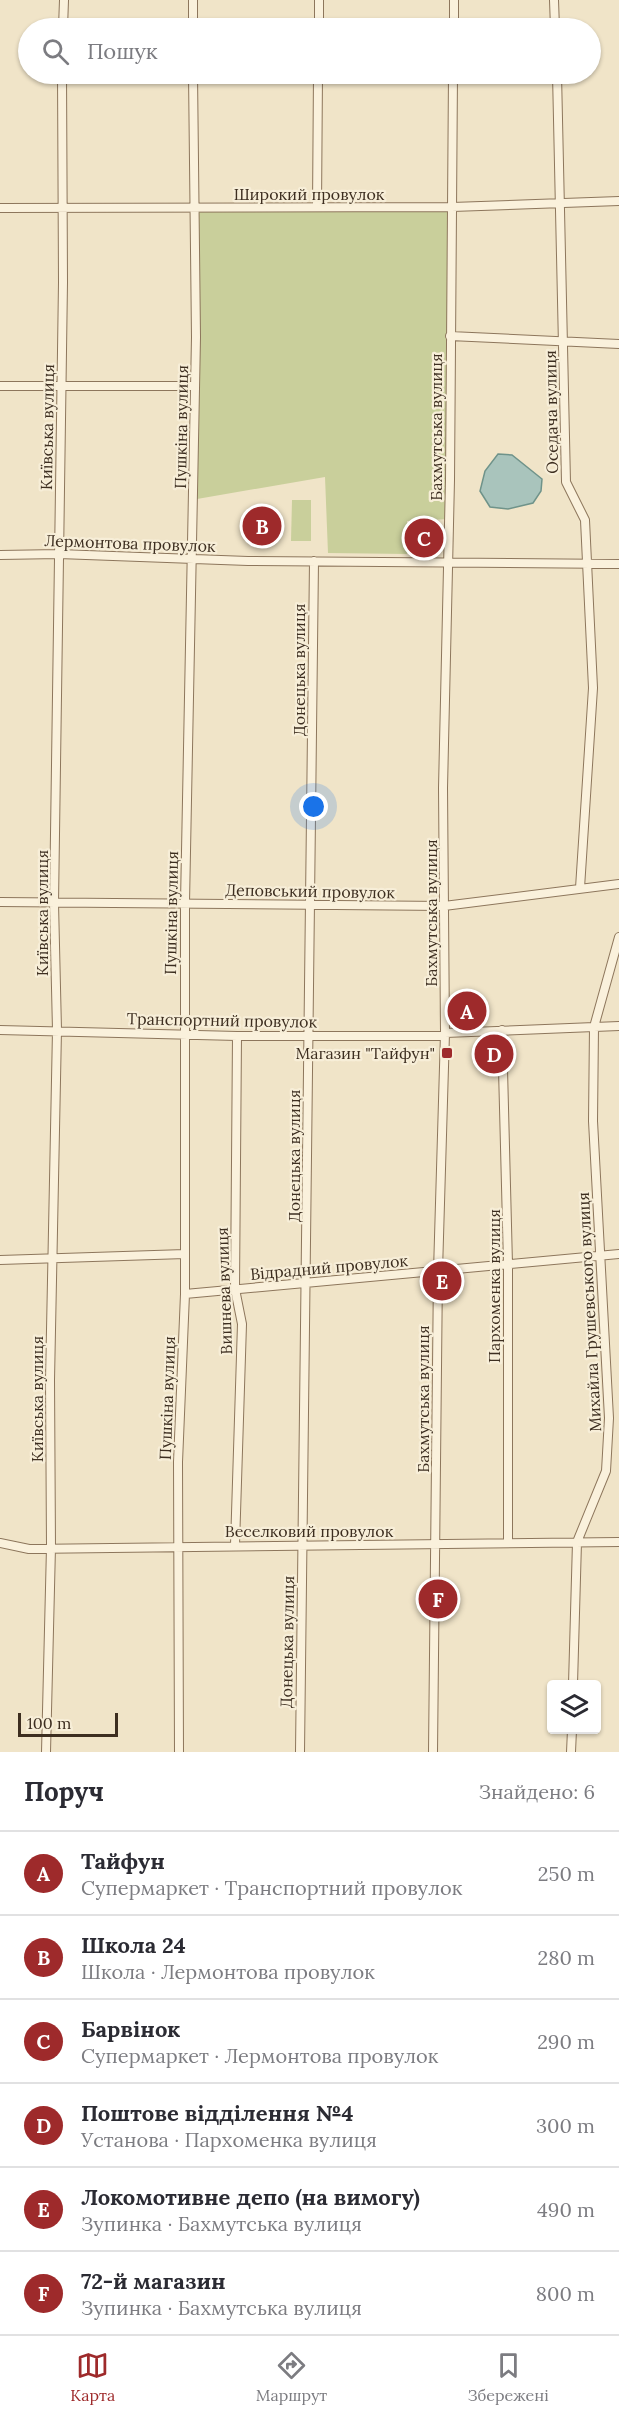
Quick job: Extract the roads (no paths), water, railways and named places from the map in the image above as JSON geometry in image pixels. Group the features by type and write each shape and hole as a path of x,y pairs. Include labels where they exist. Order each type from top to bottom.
{"street":[{"path":"63,18 64,0"},
{"path":"193,0 193,18"},
{"path":"319,0 319,18"},
{"path":"454,0 454,18"},
{"path":"554,0 555,18"},
{"name":"Київська вулиця","path":"46,1752 51,1547 52,1258 57,1030 54,903 62,84"},
{"name":"Пушкіна вулиця","path":"179,1752 178,1462 185,1294 185,903 195,386 193,84"},
{"path":"317,207 318,84"},
{"name":"Бахмутська вулиця","path":"433,1752 438,1271 445,1034 444,906 453,84"},
{"name":"Оседача вулиця","path":"557,84 566,482 585,520 593,688 580,888"},
{"name":"Широкий провулок","path":"0,208 452,207 619,201"},
{"path":"450,336 619,344"},
{"path":"0,386 195,386"},
{"name":"Лермонтова провулок","path":"0,555 59,554 314,561 619,564"},
{"name":"Донецька вулиця","path":"300,1752 314,561"},
{"name":"Деповський провулок","path":"0,902 444,906 619,884"},
{"name":"Михайла Грушевського вулиця","path":"573,1680 577,1542 606,1471 609,1418 593,1121 594,1027 619,937"},
{"name":"Транспортний провулок","path":"0,1030 237,1036 445,1034 619,1026"},
{"name":"Пархоменка вулиця","path":"502,1030 508,1264 508,1543"},
{"name":"Вишнева вулиця","path":"235,1545 242,1324 235,1289 237,1036"},
{"path":"0,1260 185,1254"},
{"name":"Відрадний провулок","path":"185,1294 619,1254"},
{"name":"Веселковий провулок","path":"0,1543 29,1548 619,1542"},
{"path":"571,1752 572,1734"}],"water":[{"path":"498,454 512,455 542,479 541,491 533,503 508,509 490,507 480,491 485,471"}],"place":[{"name":"Школа 24","path":"262,526"},
{"name":"Барвінок","path":"424,538"},
{"name":"Тайфун","path":"467,1011"},
{"name":"Магазин \"Тайфун\"","path":"447,1053"},
{"name":"Поштове відділення №4","path":"494,1054"},
{"name":"Локомотивне депо (на вимогу)","path":"442,1281"},
{"name":"72-й магазин","path":"438,1599"}]}
